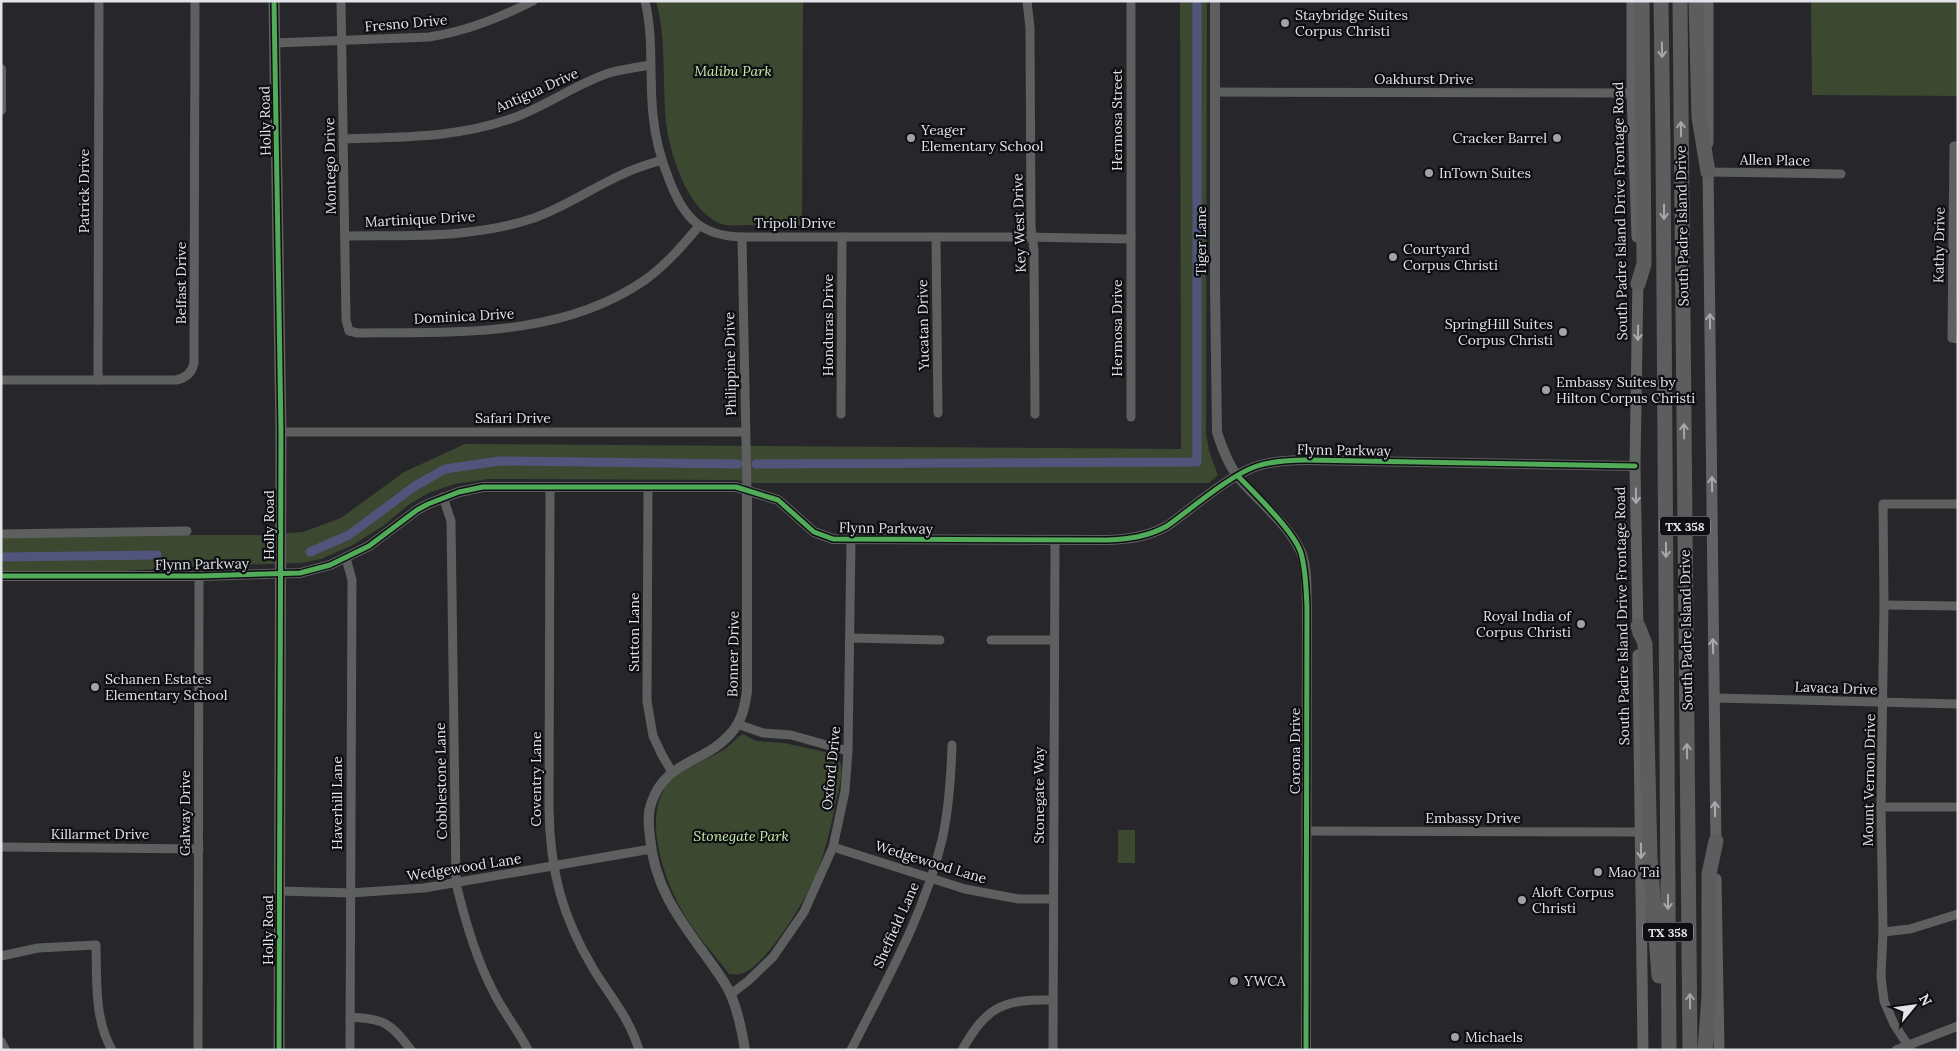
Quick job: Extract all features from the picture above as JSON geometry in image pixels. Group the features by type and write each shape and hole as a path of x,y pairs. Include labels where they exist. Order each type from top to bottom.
{"highway":[{"path":"1638,284 1644,264 1642,1"},
{"name":"South Padre Island Drive","path":"1661,1 1664,157 1669,1050"},
{"name":"South Padre Island Drive","path":"1680,1 1690,1050"},
{"path":"1696,1 1699,117 1708,172"},
{"path":"1638,626 1646,644 1650,859 1661,988 1668,1011"},
{"path":"1706,1050 1709,996 1710,874 1716,842"}],"main road":[{"name":"Holly Road","path":"274,1 281,432 279,1050"},
{"name":"South Padre Island Drive Frontage Road","path":"1632,1 1632,93 1638,284 1636,466 1643,1050"},
{"path":"1708,1 1708,172 1719,1050"}],"street":[{"name":"Patrick Drive","path":"98,380 99,1"},
{"name":"Belfast Drive","path":"1,380 176,380 188,375 192,370 194,363 195,1"},
{"name":"Montego Drive","path":"341,1 346,320 349,331"},
{"name":"Fresno Drive","path":"275,43 416,39 450,34 486,23 532,1"},
{"name":"Tripoli Drive","path":"645,1 649,23 652,114 662,160 673,190 682,207 690,218 714,234 742,237 1131,240"},
{"name":"Key West Drive","path":"1027,1 1030,28 1035,414"},
{"name":"Hermosa Street","path":"1131,240 1132,1"},
{"name":"Tiger Lane","path":"1215,1 1217,432 1224,455 1238,476"},
{"name":"Antigua Drive","path":"343,139 432,136 474,129 535,109 610,73 650,65"},
{"path":"1,69 1,110"},
{"name":"Oakhurst Drive","path":"1216,92 1632,93"},
{"name":"Kathy Drive","path":"1956,146 1952,338 1958,339"},
{"name":"Martinique Drive","path":"345,236 456,234 518,223 569,203 624,174 662,160"},
{"name":"Allen Place","path":"1708,172 1841,174"},
{"name":"Dominica Drive","path":"349,331 358,333 488,331 517,328 564,318 609,300 646,279 677,252 700,226"},
{"name":"Philippine Drive","path":"742,237 747,491"},
{"name":"Honduras Drive","path":"841,414 842,237"},
{"name":"Yucatan Drive","path":"936,237 938,413"},
{"name":"Hermosa Drive","path":"1131,240 1131,417"},
{"name":"Safari Drive","path":"281,432 745,432"},
{"name":"Flynn Parkway","path":"1,576 200,576 280,574 314,570 346,558 369,546 417,510 459,492 483,488 736,487 778,500 821,536 851,540 1055,540 1134,538 1155,533 1238,476 1257,466 1290,460 1636,466"},
{"name":"Corona Drive","path":"1238,476 1289,532 1300,551 1306,571 1306,1050"},
{"name":"Coventry Lane","path":"550,487 549,809 553,866 560,896 580,946 625,1016 639,1050"},
{"name":"Sutton Lane","path":"648,487 647,701 653,736 672,772"},
{"name":"Bonner Drive","path":"745,1050 737,1011 731,994 670,905 661,884 651,849 650,808 654,793 662,781 672,772 731,734 745,705 747,691 747,491"},
{"name":"Cobblestone Lane","path":"443,498 451,521 456,883 467,927 483,971 494,994 528,1050"},
{"name":"Mount Vernon Drive","path":"1910,1047 1894,1024 1884,1001 1881,978 1883,932 1881,807 1884,704 1883,504 1958,504"},
{"path":"1,534 187,531"},
{"name":"Oxford Drive","path":"731,994 773,957 804,912 833,847 845,791 848,751 851,540"},
{"name":"Stonegate Way","path":"1053,1050 1053,640 1055,540"},
{"name":"Haverhill Lane","path":"346,558 352,580 350,1050"},
{"name":"Galway Drive","path":"198,1050 200,576"},
{"path":"1884,606 1958,606"},
{"path":"850,638 940,640"},
{"path":"991,640 1053,640"},
{"name":"Lavaca Drive","path":"1714,698 1884,704 1958,704"},
{"path":"737,724 763,733 791,736 848,751"},
{"name":"Sheffield Lane","path":"851,1050 912,930 932,878 946,819 952,745"},
{"path":"1881,807 1958,807"},
{"name":"Embassy Drive","path":"1306,831 1640,832"},
{"name":"Killarmet Drive","path":"1,847 199,849"},
{"name":"Wedgewood Lane","path":"833,847 965,889 1019,899 1053,899"},
{"name":"Wedgewood Lane","path":"279,892 399,891 651,849"},
{"path":"1883,932 1910,929 1958,914"},
{"path":"1,956 38,948 96,945 100,1017 103,1031 112,1050"},
{"path":"962,1050 974,1029 986,1016 1001,1006 1015,1001 1053,1000"},
{"path":"350,1017 376,1019 384,1022 392,1027 411,1050"},
{"path":"1896,1050 1910,1047 1958,1026"},
{"path":"1,1042 5,1050"}],"green space":[{"name":"Malibu Park","path":"656,1 803,1 802,225 726,225 713,220 692,198 677,167 668,136 662,31"},
{"path":"1180,1 1207,1 1206,433 1209,451 1218,475 1209,483 755,483 736,480 489,479 455,484 428,493 353,545 321,559 301,563 199,566 126,571 1,571 1,535 262,535 303,532 341,518 404,472 465,444 1181,449"},
{"path":"1811,1 1958,1 1958,96 1812,95"},
{"name":"Stonegate Park","path":"743,734 756,741 784,743 830,753 839,759 841,775 825,849 816,875 804,900 775,944 754,966 744,973 729,974 691,925 668,882 656,833 656,816 659,801 670,782 684,771 725,749"},
{"path":"1118,830 1135,830 1135,863 1118,863"}],"waterway":[{"path":"756,464 1197,462 1197,1"},
{"path":"310,552 349,535 415,486 445,469 499,461 738,464"},
{"path":"1,557 157,555"}],"cycle path":[{"path":"274,1 281,432 279,1050"},
{"path":"1,576 199,576 300,573 330,565 369,546 428,504 459,492 483,487 736,487 778,500 814,532 833,539 1108,540 1138,537 1160,530 1246,470 1276,462 1307,460 1635,466"},
{"path":"1238,476 1291,534 1301,553 1305,573 1307,607 1306,1050"}],"place":[{"name":"Staybridge Suites Corpus Christi","path":"1285,23"},
{"name":"Yeager Elementary School","path":"911,138"},
{"name":"Cracker Barrel","path":"1557,138"},
{"name":"InTown Suites","path":"1429,173"},
{"name":"Courtyard Corpus Christi","path":"1393,257"},
{"name":"SpringHill Suites Corpus Christi","path":"1563,332"},
{"name":"Embassy Suites by Hilton Corpus Christi","path":"1546,390"},
{"name":"Royal India of Corpus Christi","path":"1581,624"},
{"name":"Schanen Estates Elementary School","path":"95,687"},
{"name":"Mao Tai","path":"1598,872"},
{"name":"Aloft Corpus Christi","path":"1522,900"},
{"name":"YWCA","path":"1234,981"},
{"name":"Michaels","path":"1455,1037"}]}
